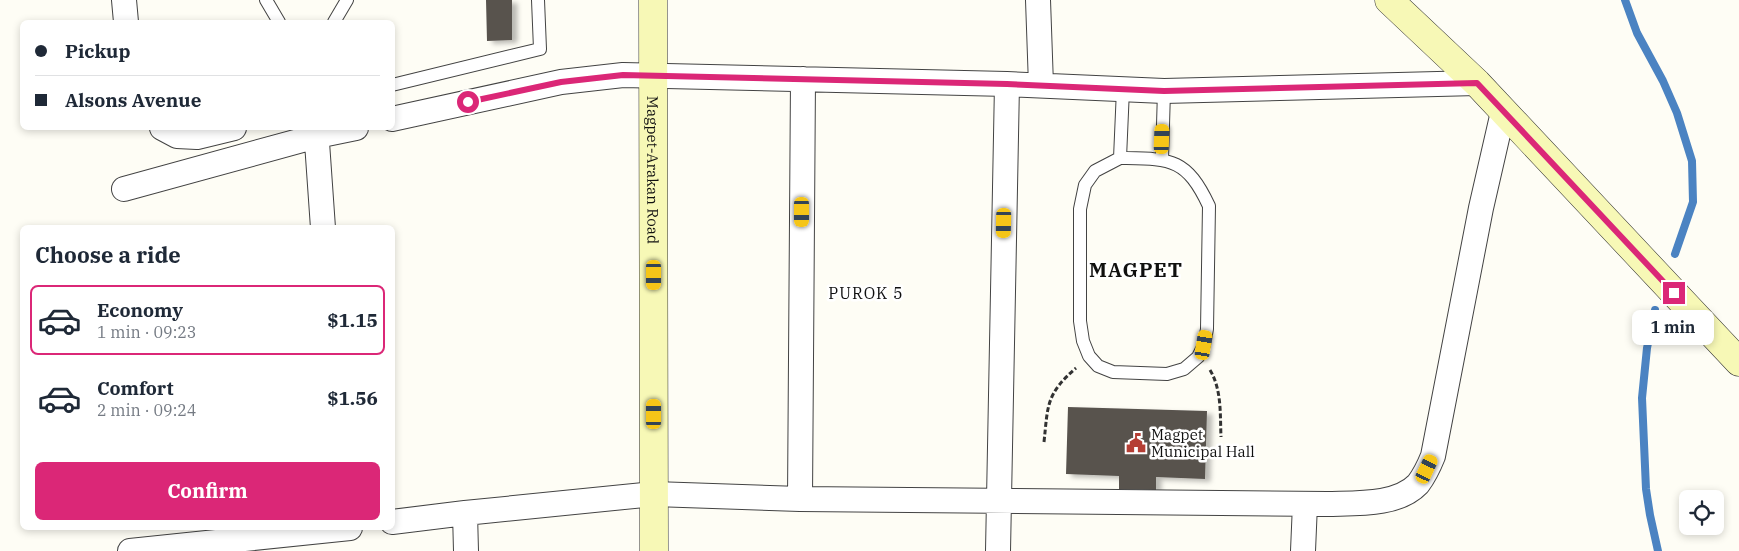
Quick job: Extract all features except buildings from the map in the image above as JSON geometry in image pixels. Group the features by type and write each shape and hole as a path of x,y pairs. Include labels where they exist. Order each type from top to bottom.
{"main road":[{"name":"Magpet-Arakan Road","path":"653,0 654,551"},
{"path":"1389,0 1477,83 1739,362"}],"street":[{"path":"124,0 126,20"},
{"path":"1038,0 1041,85"},
{"path":"395,118 561,82 623,75 1041,85 1164,91 1477,83"},
{"path":"800,499 804,79"},
{"path":"998,551 1007,84"},
{"path":"395,522 654,494 800,499 1306,504 1384,502 1417,485 1433,456 1481,208 1503,112"},
{"path":"166,130 177,136 197,137 226,130"},
{"path":"124,189 316,132 336,130"},
{"path":"316,132 322,225"},
{"path":"1303,551 1306,504"},
{"path":"465,513 466,551"},
{"path":"130,551 318,537 343,530"}],"lane":[{"path":"266,0 278,20"},
{"path":"335,20 347,0"},
{"path":"395,84 540,49 538,0"},
{"path":"1120,158 1123,89"},
{"path":"1162,159 1164,91"},
{"path":"1120,158 1162,159 1178,165 1191,176 1209,206 1207,329 1204,345 1198,357 1184,369 1167,374 1113,372 1098,366 1089,356 1083,340 1080,321 1080,209 1085,185 1095,171 1120,158"}],"path":[{"path":"1044,442 1051,396 1063,379 1089,356"},
{"path":"1198,357 1207,365 1216,381 1219,392 1222,437"}],"waterway":[{"path":"1625,0 1637,33 1663,81 1677,113 1692,161 1693,202 1675,254"},
{"path":"1655,310 1647,348 1642,398 1646,489 1658,551"}],"place":[{"name":"Magpet Municipal Hall","path":"1136,443"}],"district":[{"name":"MAGPET","path":"1136,269"},
{"name":"PUROK 5","path":"866,293"}],"route":[{"path":"468,102 561,82 623,75 1041,85 1164,91 1477,83 1674,293"}]}
